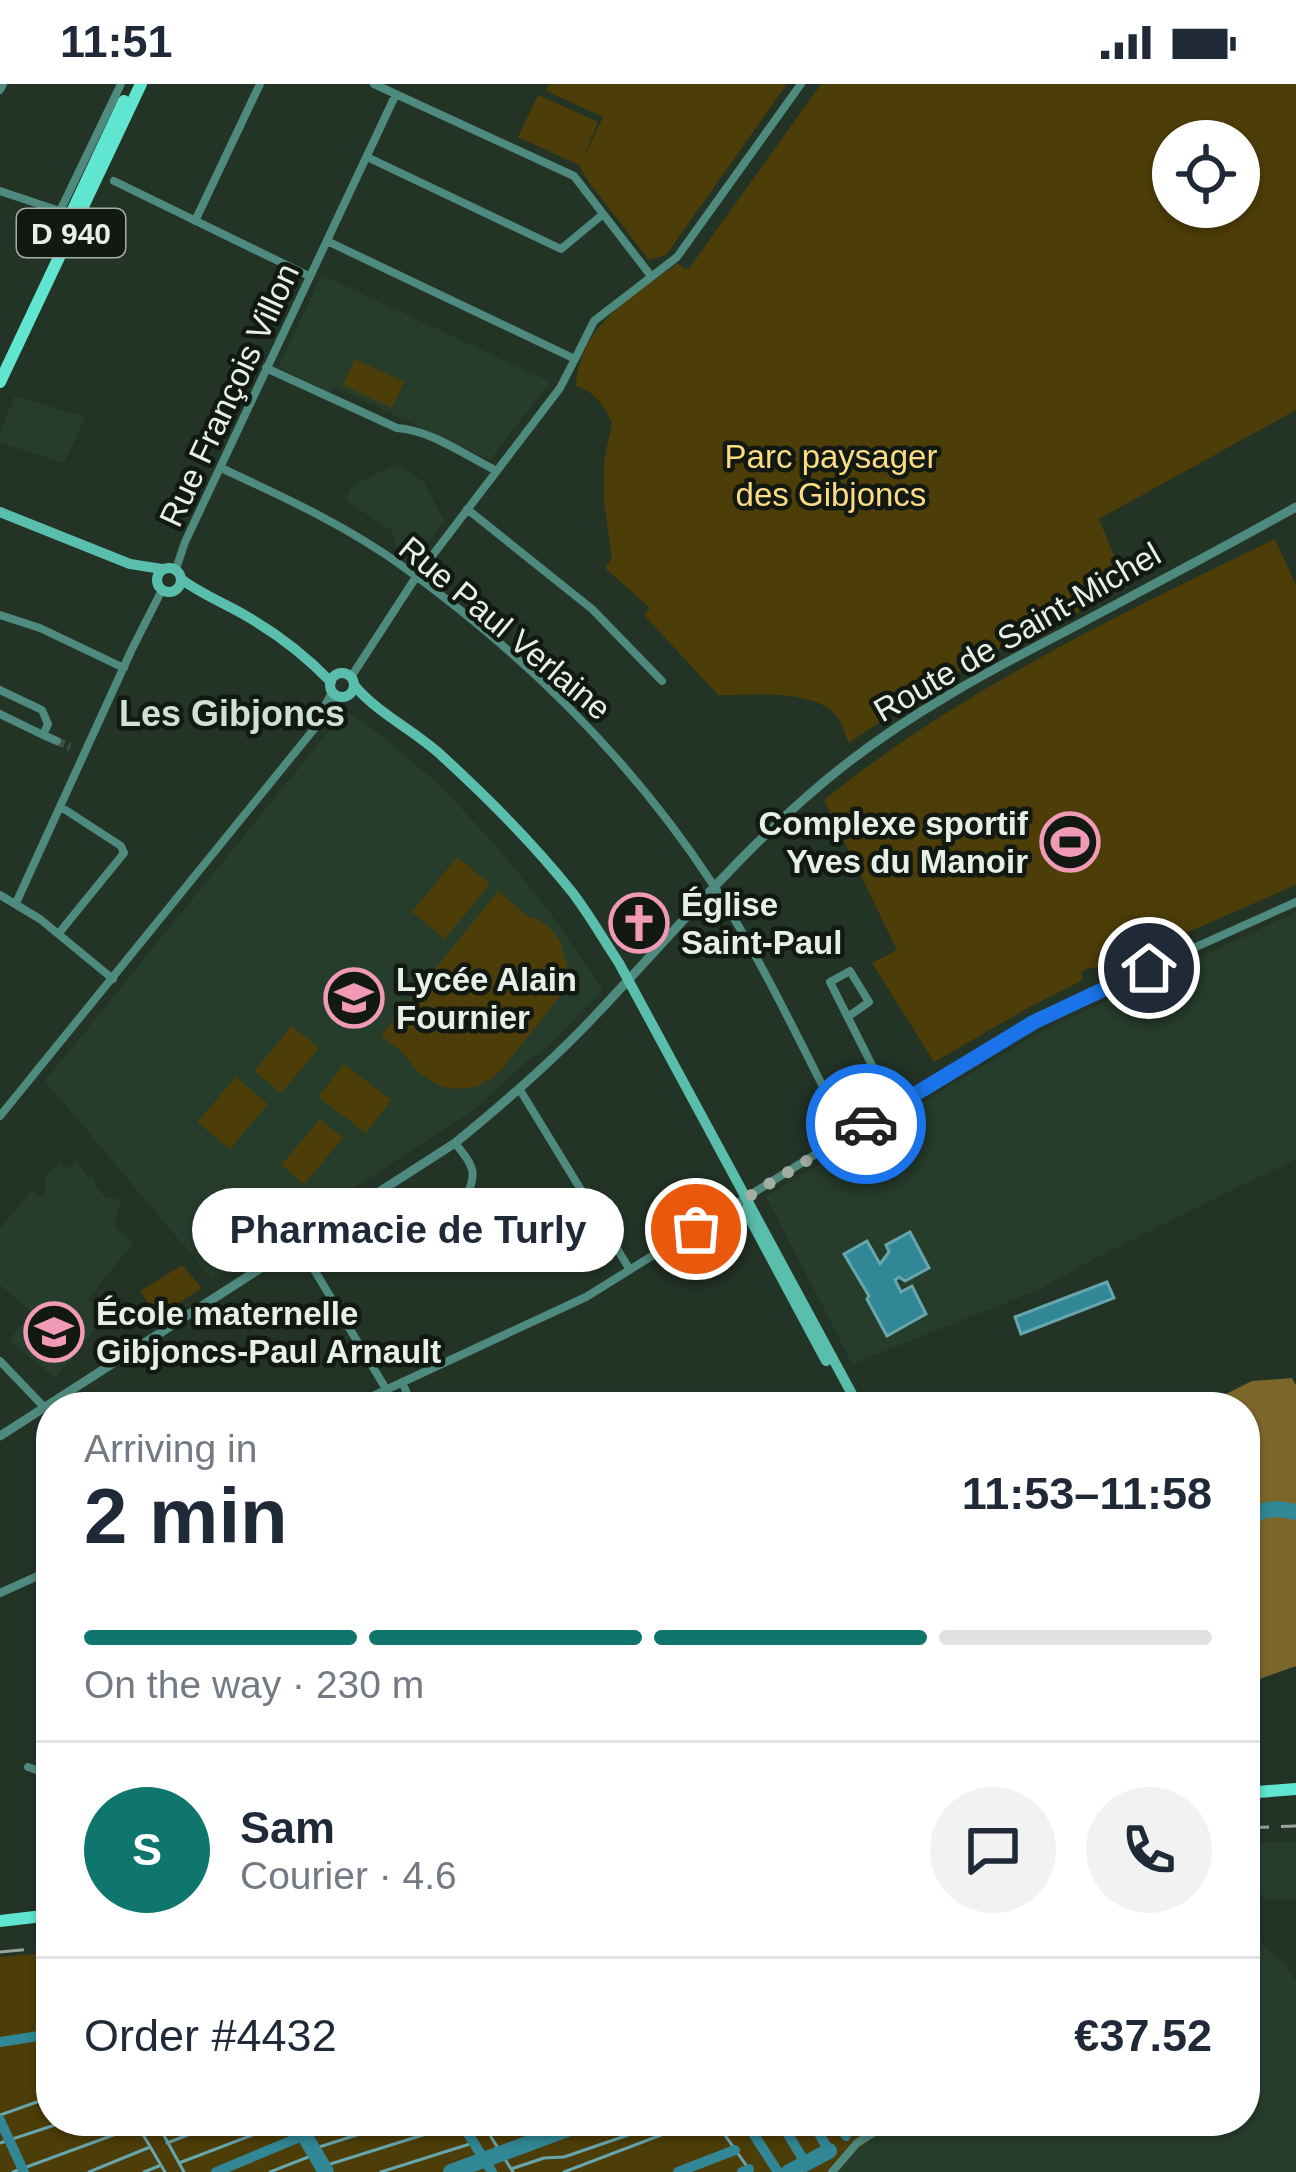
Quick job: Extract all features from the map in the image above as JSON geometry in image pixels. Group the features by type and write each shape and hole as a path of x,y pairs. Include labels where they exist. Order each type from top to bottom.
{"main road":[{"name":"D 940","path":"0,364 132,84"},
{"name":"D 940","path":"0,381 70,215 141,84"},
{"path":"0,512 246,616 413,730 511,822 572,893 628,980 848,1392"},
{"path":"1260,1792 1296,1789"},
{"path":"0,1921 36,1917"}],"street":[{"path":"0,191 70,215 121,84"},
{"path":"195,221 260,84"},
{"path":"374,84 574,176 651,276"},
{"path":"0,1116 309,736 416,577 570,372 594,321 677,257 801,84"},
{"name":"Rue François Villon","path":"16,903 395,94"},
{"path":"367,157 561,249 602,215"},
{"path":"114,182 310,276"},
{"path":"327,241 575,359"},
{"path":"266,368 397,428 423,434 497,471"},
{"name":"Rue Paul Verlaine","path":"221,468 380,552 572,710 641,785 715,887 848,1135"},
{"name":"Route de Saint-Michel","path":"67,1392 455,1143 520,1090 715,887 844,765 980,676 1296,507"},
{"path":"467,508 592,609 662,681"},
{"path":"0,615 40,628 124,668"},
{"path":"0,690 42,710 48,720 43,735"},
{"path":"0,714 57,741"},
{"path":"70,747 85,754"},
{"path":"59,933 124,853 121,846 61,806"},
{"path":"0,895 59,933 112,979"},
{"path":"380,1392 583,1299 1065,1006 1296,902"},
{"path":"849,1016 869,1003 850,971 830,982 893,1107"},
{"path":"520,1090 630,1270"},
{"path":"448,1242 473,1185 471,1165 455,1143"},
{"path":"298,1243 386,1389"},
{"path":"0,1360 36,1398"},
{"path":"402,1382 406,1392"},
{"name":"Route de Saint-Michel","path":"0,1436 36,1412"},
{"path":"0,1593 36,1577"},
{"path":"28,1767 36,1770"},
{"path":"832,2172 869,2136"}],"shaded area":[{"path":"322,275 550,382 490,460 335,387 330,392 278,367"},
{"path":"15,396 86,417 64,463 0,443"},
{"path":"396,464 424,482 444,521 410,564 398,555 392,531 345,500 353,485"},
{"name":"Lycée Alain Fournier","path":"346,710 437,783 494,843 603,990 538,1056 475,1109 213,1280 45,1081"},
{"path":"1296,912 1296,1159 1038,1290 852,1364 766,1196 1037,1034"},
{"path":"62,1161 66,1170 75,1161 106,1197 121,1200 114,1226 133,1243 88,1299 107,1315 55,1378 9,1340 32,1312 0,1285 0,1229 31,1191 42,1198 46,1175"},
{"path":"1292,1378 1296,1385 1296,1666 1260,1679 1260,1392 1230,1392 1252,1381"},
{"path":"1296,1842 1296,1900 1265,1900 1260,1894 1260,1843"},
{"path":"1260,1942 1296,1981 1296,2172 835,2172 855,2150 878,2136 1260,2136"}],"green space":[{"path":"549,84 787,84 666,255 649,260 579,165 518,137 538,95 598,122 581,163 603,117 546,91"},
{"name":"Parc paysager des Gibjoncs","path":"821,84 1296,84 1296,410 1099,519 1127,587 1068,618 1063,613 1008,643 849,743 836,715 816,702 774,695 718,695 644,615 650,608 605,568 612,559 604,461 612,423 598,400 576,386 580,364 598,329 627,300 678,263 685,269"},
{"path":"355,359 404,382 392,408 343,385"},
{"name":"Complexe sportif Yves du Manoir","path":"1275,539 1296,585 1296,885 1149,949 1146,945 1091,967 1081,972 1083,980 934,1062 872,963 897,950 824,800 985,689"},
{"path":"457,857 490,884 445,939 412,912"},
{"path":"498,891 553,931 568,975 560,996 494,1077 476,1087 440,1086 419,1073 381,1036"},
{"path":"292,1026 319,1048 281,1093 254,1071"},
{"path":"344,1064 391,1100 366,1133 318,1097"},
{"path":"236,1077 268,1104 230,1149 197,1122"},
{"path":"320,1119 343,1138 304,1184 281,1165"},
{"path":"182,1265 202,1288 157,1317 140,1291"},
{"path":"36,1953 36,2136 878,2136 855,2150 835,2172 0,2172 0,1957"}],"water":[{"path":"910,1232 929,1268 905,1281 895,1280 901,1292 912,1286 926,1314 887,1336 844,1254 867,1241 880,1264 889,1252 886,1245"},
{"path":"1107,1282 1114,1298 1021,1334 1015,1317"}],"waterway":[{"path":"1260,1512 1296,1512"},
{"path":"0,2042 36,2036"},
{"path":"0,2115 36,2102"},
{"path":"0,2120 24,2172"},
{"path":"0,2143 36,2131"},
{"path":"13,2172 111,2136"},
{"path":"144,2136 165,2172"},
{"path":"164,2136 184,2172"},
{"path":"167,2143 185,2136"},
{"path":"179,2163 250,2136"},
{"path":"216,2172 303,2136"},
{"path":"305,2136 326,2172"},
{"path":"313,2149 353,2136"},
{"path":"324,2166 420,2136"},
{"path":"469,2136 492,2172"},
{"path":"490,2136 513,2172"},
{"path":"451,2172 548,2136"},
{"path":"511,2169 625,2136"},
{"path":"564,2172 659,2136"},
{"path":"726,2136 751,2172"},
{"path":"755,2136 778,2172"},
{"path":"789,2136 806,2164"},
{"path":"820,2136 829,2151"},
{"path":"381,2172 473,2143"},
{"path":"89,2172 150,2147"},
{"path":"678,2172 735,2150"},
{"path":"789,2172 829,2151"},
{"path":"270,2172 316,2154"},
{"path":"144,2172 159,2166"},
{"path":"742,2172 749,2169"}],"tunnel":[{"path":"57,741 70,747"}],"railway":[{"path":"1260,1827 1296,1826"},
{"path":"0,1952 36,1948"}],"way so far":[{"path":"696,1229 866,1124"}],"place":[{"name":"Complexe sportif Yves du Manoir","path":"1070,842"},
{"name":"Église Saint-Paul","path":"639,923"},
{"name":"Lycée Alain Fournier","path":"354,998"},
{"name":"Pharmacie de Turly","path":"696,1229"},
{"name":"École maternelle Gibjoncs-Paul Arnault","path":"54,1332"}],"district":[{"name":"Les Gibjoncs","path":"232,713"}],"route":[{"path":"866,1124 1034,1022 1149,968"}]}
